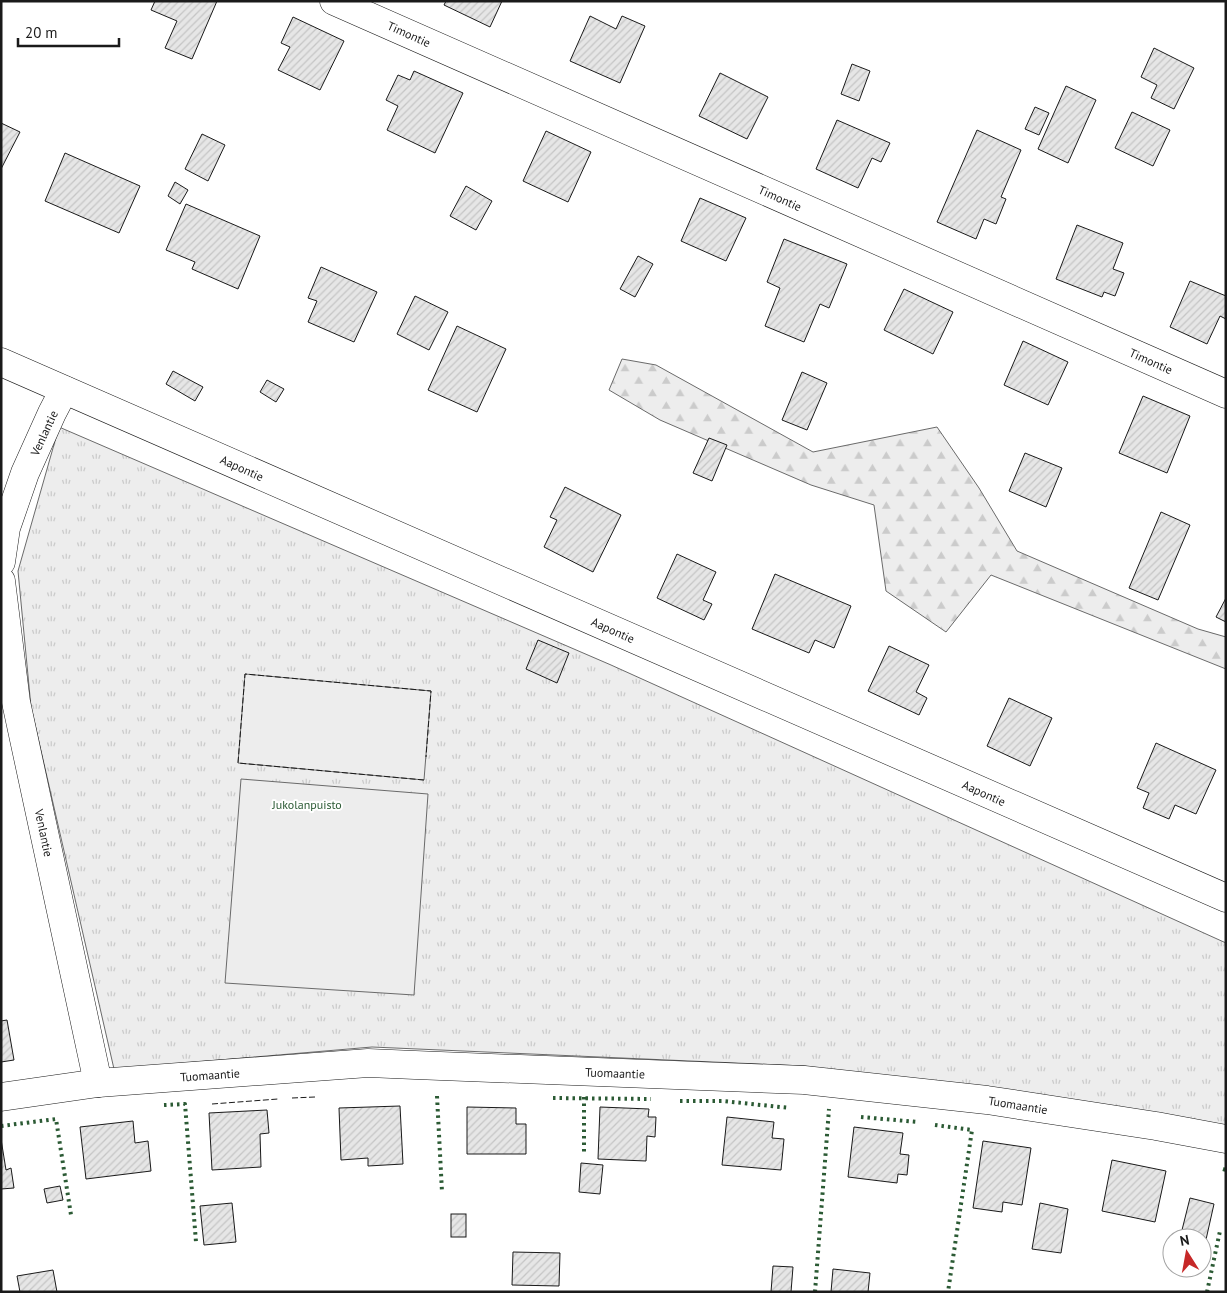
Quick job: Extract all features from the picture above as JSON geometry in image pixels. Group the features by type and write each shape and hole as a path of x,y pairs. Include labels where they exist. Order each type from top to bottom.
{"street":[{"name":"Timontie","path":"334,1 1226,394"},
{"name":"Aapontie","path":"1,362 1226,898"},
{"name":"Venlantie","path":"1,562 6,528 26,472 64,390"},
{"name":"Venlantie","path":"1,581 16,702 98,1083"},
{"name":"Tuomaantie","path":"1,1097 98,1083 368,1063 804,1080 987,1100 1156,1126 1226,1139"}],"green space":[{"path":"622,359 656,365 813,452 937,427 979,488 1017,551 1198,629 1226,637 1226,669 991,575 946,632 886,591 874,505 811,485 660,420 609,390"},
{"name":"Jukolanpuisto","path":"59,427 611,665 1226,943 1226,1131 804,1066 372,1047 114,1069 31,707 18,571"}],"shaded area":[{"path":"245,674 431,691 424,780 238,763"},
{"path":"241,779 428,794 414,995 225,983"}],"building":[{"path":"155,1 217,1 192,59 165,48 177,21 151,10"},
{"path":"446,1 502,1 490,27 444,5"},
{"path":"590,16 616,29 622,16 645,26 620,83 570,61"},
{"path":"293,17 344,41 320,90 278,70 290,47 281,43"},
{"path":"1154,48 1194,68 1174,109 1151,98 1157,85 1141,77"},
{"path":"852,64 870,71 859,101 841,94"},
{"path":"414,71 463,93 435,153 387,130 398,106 386,100 398,75 410,80"},
{"path":"720,73 768,97 747,139 699,116"},
{"path":"1066,86 1096,100 1068,163 1038,149"},
{"path":"1035,107 1049,113 1039,135 1025,129"},
{"path":"1132,112 1170,130 1153,166 1115,148"},
{"path":"837,120 890,143 881,162 872,158 858,188 816,169"},
{"path":"1,123 20,132 1,169"},
{"path":"977,130 1021,150 1001,197 1006,199 996,224 984,219 976,239 937,222"},
{"path":"546,131 591,152 568,202 523,181"},
{"path":"202,134 225,145 208,181 185,169"},
{"path":"65,153 140,186 119,233 45,201"},
{"path":"175,182 188,190 180,204 168,196"},
{"path":"466,186 492,201 476,230 450,216"},
{"path":"700,198 746,218 726,261 681,241"},
{"path":"186,204 260,236 238,289 192,269 195,262 166,250"},
{"path":"1077,225 1123,243 1113,269 1124,273 1115,296 1104,292 1102,297 1056,279"},
{"path":"784,239 847,264 829,308 820,304 804,342 765,326 780,288 767,282"},
{"path":"638,256 653,264 635,297 620,289"},
{"path":"321,267 377,292 354,342 308,322 317,301 308,298"},
{"path":"1190,281 1226,296 1226,319 1220,316 1207,344 1170,327"},
{"path":"904,289 953,312 933,354 884,330"},
{"path":"415,296 448,312 429,350 397,334"},
{"path":"457,326 506,349 477,412 428,390"},
{"path":"1023,341 1068,362 1048,405 1004,385"},
{"path":"173,371 203,387 195,401 166,384"},
{"path":"802,372 827,383 807,430 782,420"},
{"path":"267,380 284,389 276,402 260,392"},
{"path":"1143,396 1190,416 1167,473 1119,453"},
{"path":"709,438 727,445 712,481 693,473"},
{"path":"1025,453 1062,468 1046,507 1009,491"},
{"path":"565,487 621,515 593,572 544,547 557,520 550,517"},
{"path":"1161,512 1190,525 1158,600 1129,588"},
{"path":"677,554 716,572 703,600 712,604 704,620 657,598"},
{"path":"775,574 851,606 834,648 815,640 809,653 752,629"},
{"path":"1226,598 1226,622 1216,617"},
{"path":"538,640 569,653 557,683 526,669"},
{"path":"889,646 929,665 916,692 927,698 919,715 868,691"},
{"path":"1009,698 1052,718 1030,766 987,746"},
{"path":"1156,743 1216,770 1196,814 1175,805 1169,819 1143,808 1149,793 1137,788"},
{"path":"7,1020 14,1060 1,1062 1,1021"},
{"path":"400,1106 403,1164 368,1166 368,1158 341,1160 339,1108"},
{"path":"467,1107 516,1108 516,1124 526,1124 526,1154 467,1154"},
{"path":"600,1107 649,1109 648,1117 656,1117 655,1137 647,1136 646,1161 598,1159"},
{"path":"267,1110 269,1133 260,1134 261,1167 212,1170 209,1113"},
{"path":"727,1117 774,1122 772,1138 784,1139 781,1170 722,1165"},
{"path":"133,1121 135,1143 148,1141 151,1171 86,1179 80,1127"},
{"path":"854,1127 903,1133 900,1154 909,1155 907,1175 898,1174 897,1183 848,1177"},
{"path":"1,1139 6,1170 11,1168 14,1188 1,1189"},
{"path":"983,1141 1031,1148 1022,1205 1003,1202 1002,1212 973,1208"},
{"path":"1112,1160 1166,1171 1155,1222 1102,1211"},
{"path":"581,1163 603,1165 600,1194 579,1192"},
{"path":"60,1186 63,1200 47,1203 44,1189"},
{"path":"1190,1198 1214,1204 1209,1228 1182,1228"},
{"path":"232,1203 236,1242 204,1245 200,1206"},
{"path":"1040,1203 1068,1209 1061,1253 1032,1249"},
{"path":"451,1214 466,1214 466,1237 451,1237"},
{"path":"513,1252 560,1253 559,1286 512,1285"},
{"path":"773,1266 793,1267 791,1292 771,1292"},
{"path":"833,1269 870,1273 868,1292 831,1292"},
{"path":"53,1270 57,1292 20,1292 17,1276"}],"hedge":[{"path":"437,1096 442,1192"},
{"path":"584,1097 584,1152"},
{"path":"553,1098 651,1099"},
{"path":"680,1101 723,1101 790,1108"},
{"path":"164,1105 185,1104 196,1242"},
{"path":"815,1292 829,1109"},
{"path":"861,1117 918,1122"},
{"path":"1,1126 56,1119 71,1215"},
{"path":"935,1125 972,1130 948,1292"},
{"path":"1207,1292 1220,1231"}],"fence":[{"path":"424,780 238,763 245,674 431,691 426,757"},
{"path":"292,1098 315,1097"},
{"path":"212,1104 278,1099"}]}
